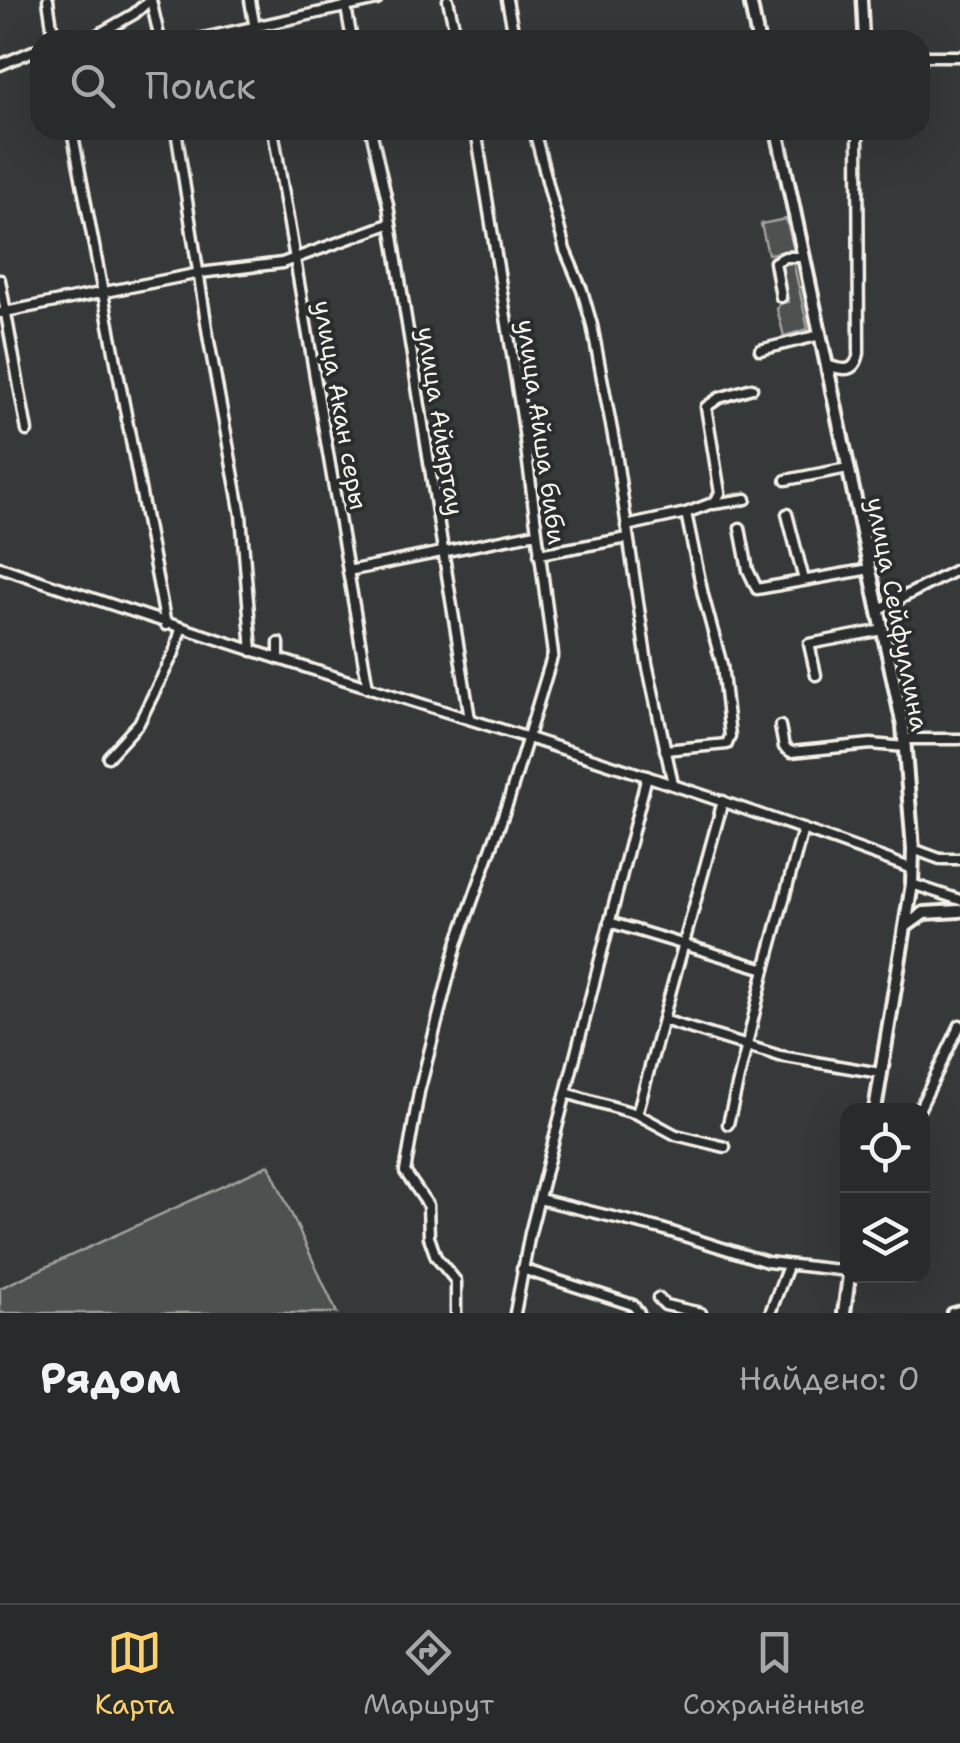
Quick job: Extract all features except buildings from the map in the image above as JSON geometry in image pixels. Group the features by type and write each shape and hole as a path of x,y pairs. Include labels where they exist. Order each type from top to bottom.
{"main road":[{"path":"750,0 756,30"},
{"name":"улица Сейфуллина","path":"779,140 904,743 912,884 876,1103"},
{"path":"905,927 924,913 960,911"},
{"path":"844,1313 847,1283"}],"street":[{"path":"48,0 52,30"},
{"path":"106,30 151,0 158,30"},
{"path":"250,0 255,30"},
{"path":"241,30 377,0"},
{"path":"448,0 454,30"},
{"path":"507,0 512,30"},
{"path":"862,0 864,30"},
{"path":"346,7 350,30"},
{"path":"0,65 30,52"},
{"path":"930,56 960,56"},
{"path":"74,140 166,625"},
{"path":"178,140 209,342 242,514 252,651"},
{"name":"улица Акан серы","path":"274,140 368,688"},
{"name":"улица Айыртау","path":"373,140 470,720"},
{"name":"улица Айша биби","path":"456,1313 456,1281 436,1257 429,1237 428,1205 405,1172 428,1054 462,925 529,737 554,654 522,417 478,140"},
{"path":"537,140 566,250 592,324 673,784"},
{"path":"826,365 841,370 852,368 859,352 858,140"},
{"path":"3,313 200,273 296,259 390,224"},
{"path":"781,297 774,262 804,257"},
{"path":"0,280 27,431"},
{"path":"760,350 820,335"},
{"path":"713,504 720,493 706,407 718,398 752,388"},
{"path":"786,480 848,468"},
{"path":"626,526 746,499"},
{"path":"665,750 718,747 730,741 722,665 686,513"},
{"path":"788,514 804,580"},
{"path":"740,528 748,570 758,590 870,569"},
{"path":"348,571 536,533"},
{"path":"540,554 628,538"},
{"path":"0,567 180,630 673,784 912,869"},
{"path":"878,610 960,568"},
{"path":"108,757 139,723 174,652 180,630"},
{"path":"816,675 809,644 882,630"},
{"path":"279,643 280,660"},
{"path":"780,726 784,747 790,752 960,738"},
{"path":"514,1313 646,776"},
{"path":"637,1114 723,801"},
{"path":"728,1124 804,830"},
{"path":"913,849 940,858 960,859"},
{"path":"912,884 960,900"},
{"path":"609,922 765,969"},
{"path":"664,1020 747,1046 880,1074"},
{"path":"922,1103 960,1025"},
{"path":"566,1093 637,1114 676,1134 725,1146"},
{"path":"539,1199 788,1266 840,1272"},
{"path":"770,1313 788,1266"},
{"path":"522,1268 636,1309"},
{"path":"658,1298 666,1304 702,1313"},
{"path":"952,1313 960,1311"}],"shaded area":[{"path":"786,219 794,250 768,254 761,224"},
{"path":"793,261 808,329 784,336 777,309 780,303 788,302 780,262"},
{"path":"269,1165 337,1313 0,1313 0,1288"}]}
